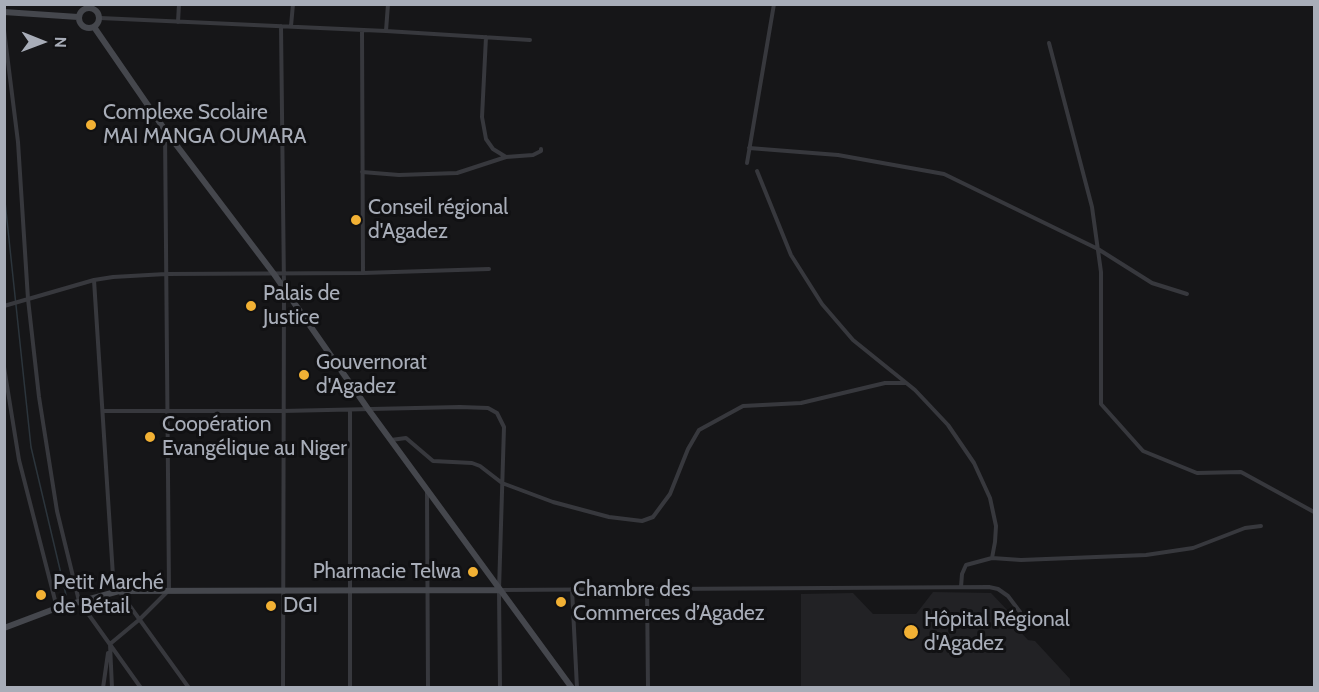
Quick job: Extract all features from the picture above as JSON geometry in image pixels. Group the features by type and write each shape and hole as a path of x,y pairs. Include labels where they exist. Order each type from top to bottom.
{"main road":[{"path":"78,17 84,6 97,10 100,18 94,27"},
{"path":"4,12 78,17"},
{"path":"78,17 82,25 94,27"},
{"path":"94,27 165,130 284,287 390,440 572,687"},
{"path":"4,628 57,608 119,591 499,590"}],"street":[{"path":"178,22 179,4"},
{"path":"291,26 292,4"},
{"path":"386,30 388,4"},
{"path":"747,163 774,4"},
{"path":"100,18 386,30 530,40"},
{"path":"281,26 284,287 283,687"},
{"path":"4,30 18,141 28,299 39,397 55,500 79,601 141,687"},
{"path":"362,30 363,273"},
{"path":"486,37 482,117 486,139 493,148 506,157"},
{"path":"1049,43 1092,207 1101,272 1101,404 1143,451 1197,473 1241,472 1314,512"},
{"path":"103,687 110,644 140,619 169,590 165,130"},
{"path":"750,148 838,155 944,174 1098,249 1152,283 1187,294"},
{"path":"362,172 399,175 457,173 506,157 533,155 541,149"},
{"path":"757,171 791,255 822,304 853,340 915,390 948,425 974,463 990,498 996,526 992,558"},
{"path":"4,306 94,280 166,274 363,273 489,269"},
{"path":"94,280 113,576 119,591 189,687"},
{"path":"4,367 19,460 57,608"},
{"path":"390,440 406,438 433,461 472,463 480,466 502,483 553,502 609,517 642,521 653,517 670,495 688,448 699,430 743,406 801,403 885,383 906,383"},
{"path":"104,411 283,411 460,407 488,408 497,413 504,427 499,590 500,687"},
{"path":"350,410 350,687"},
{"path":"427,490 428,687"},
{"path":"961,587 962,574 966,565 992,558 1021,560 1146,555 1193,548 1245,528 1261,526"},
{"path":"499,590 961,587 998,589 1008,596 1020,612"},
{"path":"647,588 648,687"},
{"path":"572,589 577,687"},
{"path":"110,644 112,687"}],"shaded area":[{"name":"Hôpital Régional d'Agadez","path":"933,592 991,593 1012,615 1013,624 1028,640 1035,641 1070,679 1070,687 801,687 801,594 853,593 873,614 916,614"}],"waterway":[{"path":"4,192 31,447 66,595"}],"place":[{"name":"Complexe Scolaire MAI MANGA OUMARA","path":"91,125"},
{"name":"Conseil régional d'Agadez","path":"356,220"},
{"name":"Palais de Justice","path":"251,306"},
{"name":"Gouvernorat d'Agadez","path":"304,375"},
{"name":"Coopération Evangélique au Niger","path":"150,437"},
{"name":"Pharmacie Telwa","path":"473,572"},
{"name":"Petit Marché de Bétail","path":"41,595"},
{"name":"Chambre des Commerces d’Agadez","path":"561,602"},
{"name":"DGI","path":"271,606"},
{"name":"Hôpital Régional d'Agadez","path":"911,632"}]}
